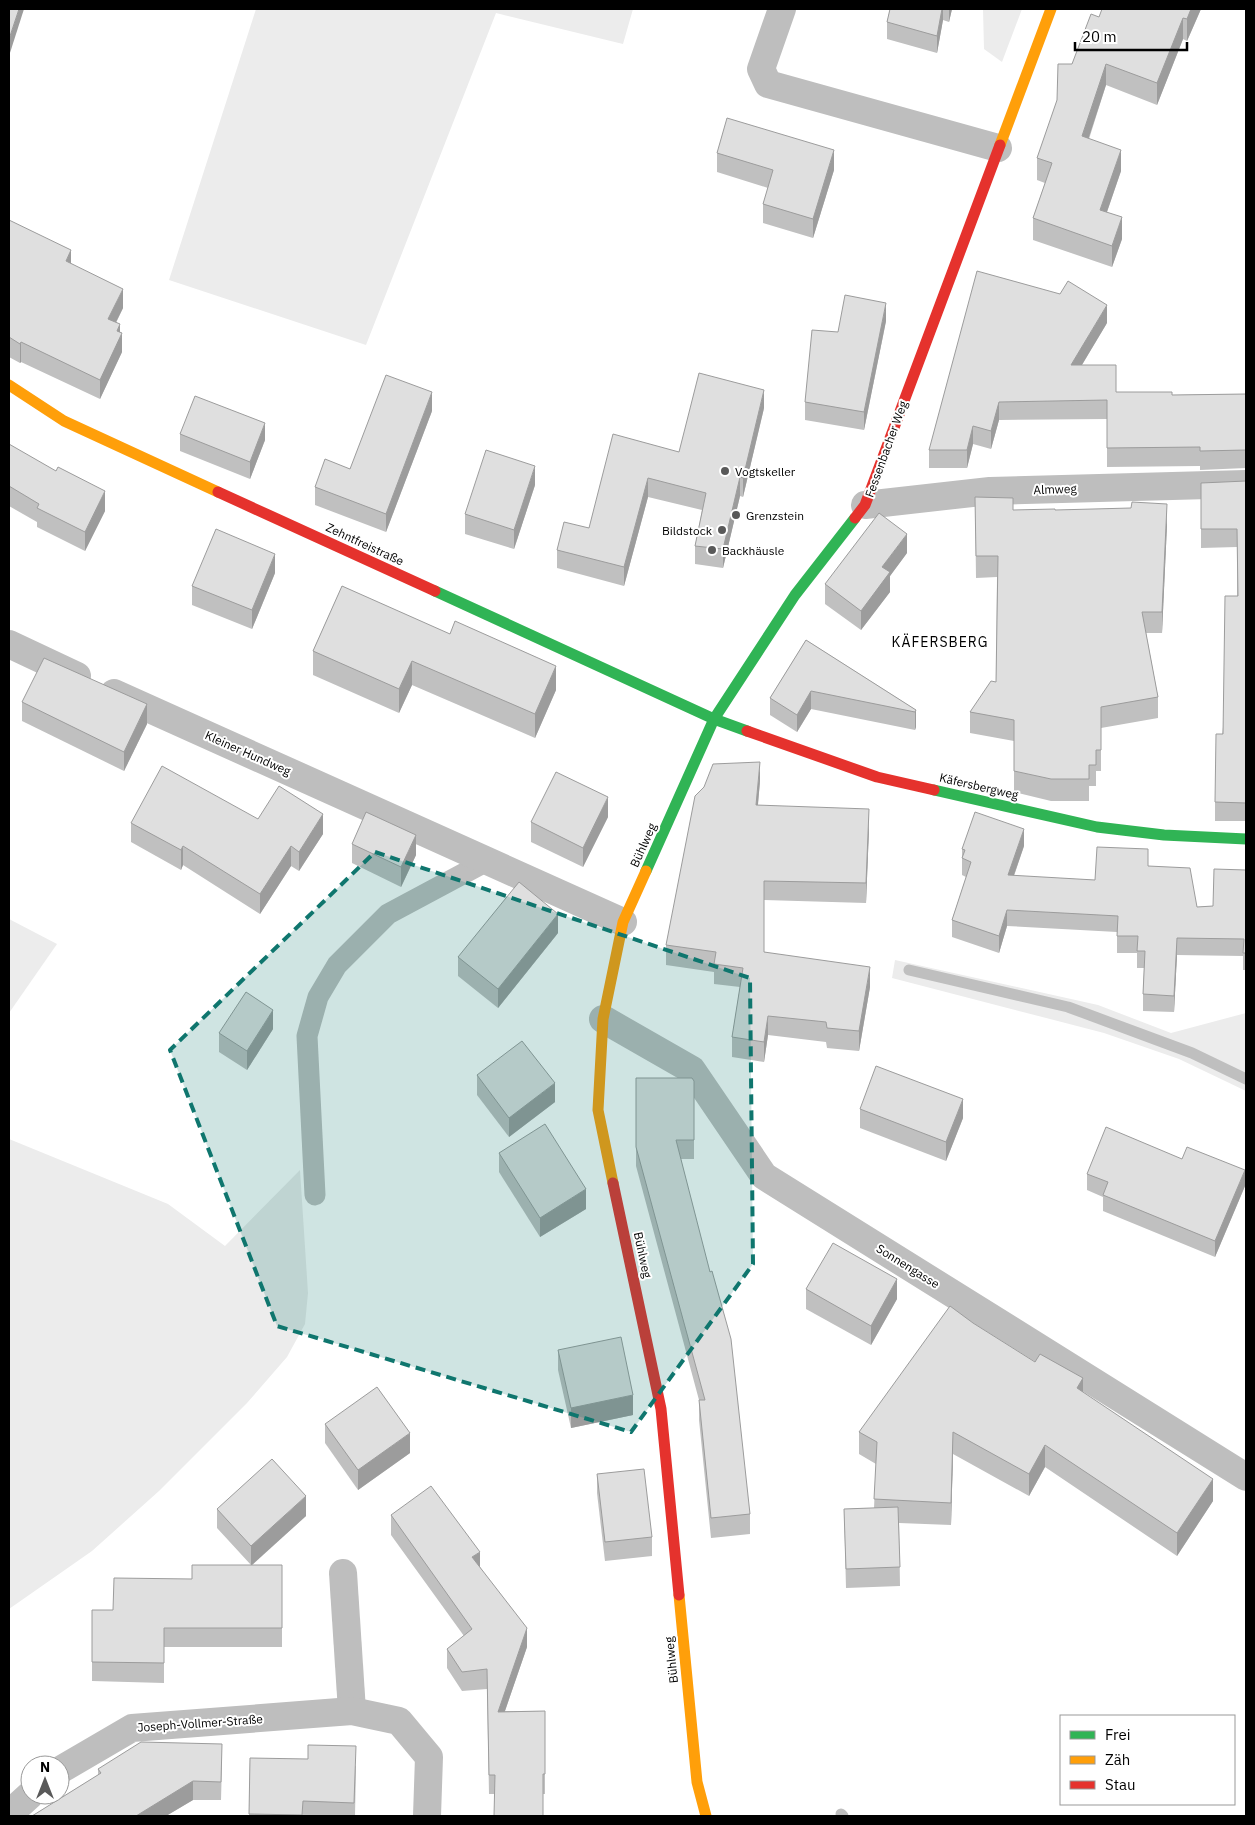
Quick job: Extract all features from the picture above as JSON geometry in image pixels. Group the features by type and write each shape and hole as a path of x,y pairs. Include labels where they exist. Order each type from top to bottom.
{"street":[{"path":"782,9 761,69 768,84 998,148"},
{"name":"Fessenbacher Weg","path":"714,719 795,595 864,505 1051,9"},
{"name":"Zehntfreistraße","path":"9,385 64,420 714,719"},
{"name":"Almweg","path":"864,505 990,491 1246,484"},
{"name":"Kleiner Hundweg","path":"9,644 623,922"},
{"name":"Käfersbergweg","path":"714,719 877,778 1097,827 1164,835 1246,839"},
{"name":"Bühlweg","path":"706,1816 697,1782 661,1409 598,1110 604,1019 623,922 714,719"},
{"name":"Sonnengasse","path":"604,1019 692,1070 764,1176 1246,1477"},
{"path":"343,1573 352,1711"},
{"name":"Joseph-Vollmer-Straße","path":"70,1764 132,1728 352,1711 399,1721 429,1757 427,1816"},
{"path":"9,1814 20,1804"}],"lane":[{"path":"315,1196 307,1036 318,997 337,965 388,914 488,861"}],"highlighted area":[{"path":"375,852 750,978 753,1264 631,1432 277,1326 170,1050"}],"shaded area":[{"path":"256,9 633,9 623,44 496,13 366,345 169,280"},
{"path":"983,9 1022,9 1002,62 984,49"},
{"path":"9,919 57,944 9,1013"},
{"path":"895,960 1098,1005 1171,1033 1246,1013 1246,1091 1179,1059 1104,1033 892,978"},
{"path":"9,1139 168,1204 225,1246 300,1170 308,1293 305,1324 287,1357 247,1403 159,1491 92,1551 9,1609"}],"building":[{"path":"9,9 19,9 9,39"},
{"path":"890,9 942,9 937,36 887,22"},
{"path":"1102,9 1191,9 1187,19 1183,18 1157,83 1106,64 1082,136 1121,150 1100,210 1122,217 1112,246 1033,218 1052,163 1037,158 1057,100 1058,64 1072,64 1091,14 1099,17"},
{"path":"727,118 834,150 813,219 763,204 773,170 717,153"},
{"path":"9,220 71,250 66,261 123,289 108,319 120,324 117,331 122,333 100,380 21,342 20,344 9,337"},
{"path":"977,271 1060,294 1068,281 1107,305 1071,365 1116,365 1116,392 1172,392 1172,395 1246,394 1246,450 1200,451 1200,447 1107,448 1107,400 999,402 991,431 973,426 967,450 929,450"},
{"path":"845,295 886,303 864,412 805,402 812,330 838,332"},
{"path":"699,373 764,390 743,478 740,477 723,549 695,546 706,493 648,478 624,567 557,550 564,522 589,528 613,434 679,452"},
{"path":"386,375 432,392 386,514 315,487 325,459 350,469"},
{"path":"195,396 265,423 250,462 180,434"},
{"path":"9,444 56,471 58,467 105,491 85,532 37,508 39,504 9,486"},
{"path":"486,450 535,466 514,530 465,514"},
{"path":"1246,481 1246,803 1215,802 1216,734 1223,734 1225,596 1238,596 1237,529 1201,529 1201,483"},
{"path":"975,497 1013,498 1013,510 1131,508 1132,502 1167,504 1162,612 1142,612 1158,697 1101,707 1101,750 1096,750 1096,765 1089,765 1089,779 1051,779 1014,771 1014,720 970,712 991,681 996,682 998,556 976,556"},
{"path":"879,513 907,534 882,567 890,572 861,611 825,584"},
{"path":"216,529 275,554 252,610 192,586"},
{"path":"342,586 450,634 455,621 556,666 535,714 412,661 399,689 313,651"},
{"path":"806,640 916,710 915,712 811,691 797,715 770,698"},
{"path":"44,658 147,704 124,752 22,702"},
{"path":"760,762 756,805 869,809 866,883 764,881 764,952 870,967 859,1031 827,1028 826,1022 768,1016 764,1042 732,1037 743,968 714,964 716,952 666,945 695,796 704,787 713,764"},
{"path":"162,766 258,819 279,786 323,814 299,852 291,846 260,894 183,846 181,850 131,823"},
{"path":"556,772 608,797 583,848 531,822"},
{"path":"366,812 416,835 401,867 352,844"},
{"path":"975,812 1024,829 1008,875 1095,880 1097,847 1148,849 1148,866 1190,868 1197,907 1213,906 1214,869 1246,870 1246,953 1243,953 1244,939 1177,938 1174,996 1143,994 1145,951 1137,951 1138,936 1117,936 1118,916 1007,910 999,936 952,920 971,862 962,858 965,850 962,849"},
{"path":"519,882 558,914 498,989 458,957"},
{"path":"246,992 273,1010 247,1051 219,1033"},
{"path":"522,1041 555,1083 509,1118 477,1075"},
{"path":"876,1066 963,1099 946,1142 860,1109"},
{"path":"636,1078 692,1078 694,1081 694,1140 676,1140 710,1272 712,1271 731,1339 750,1514 711,1518 699,1400 705,1400 636,1147"},
{"path":"545,1124 586,1189 540,1218 499,1153"},
{"path":"1106,1127 1182,1159 1187,1147 1245,1170 1215,1241 1103,1195 1108,1182 1087,1174"},
{"path":"833,1243 897,1279 871,1326 806,1289"},
{"path":"950,1306 973,1323 1035,1362 1040,1354 1083,1378 1077,1388 1213,1479 1177,1533 1045,1445 1029,1474 953,1432 951,1503 874,1499 877,1442 859,1432"},
{"path":"621,1337 633,1395 571,1408 558,1350"},
{"path":"377,1387 410,1433 358,1470 325,1424"},
{"path":"272,1459 306,1496 251,1546 217,1509"},
{"path":"644,1469 652,1537 605,1542 597,1474"},
{"path":"431,1486 480,1552 472,1557 527,1628 498,1712 545,1711 543,1816 494,1816 495,1775 489,1775 487,1669 462,1672 447,1649 472,1629 391,1515"},
{"path":"898,1507 900,1567 846,1569 844,1509"},
{"path":"192,1565 282,1565 282,1628 164,1628 164,1663 92,1662 92,1610 113,1610 114,1578 192,1579"},
{"path":"141,1742 222,1744 221,1782 193,1781 136,1816 32,1816 50,1805 70,1805 70,1792 101,1773 98,1769"},
{"path":"308,1745 356,1746 354,1803 303,1801 302,1815 249,1814 250,1758 308,1759"}],"waterway":[{"path":"909,970 1068,1007 1192,1053 1246,1079"}],"traffic: fast":[{"path":"646,871 714,719 795,595 855,518"},
{"path":"435,591 714,719 747,731"},
{"path":"934,790 1097,827 1164,835 1246,839"}],"traffic: slow":[{"path":"1000,145 1051,9"},
{"path":"9,385 64,421 218,492"},
{"path":"613,1183 598,1110 603,1019 623,922 646,871"},
{"path":"679,1595 697,1782 706,1816"}],"traffic: jam":[{"path":"855,518 865,505 1000,145"},
{"path":"218,492 435,591"},
{"path":"747,731 877,777 934,790"},
{"path":"613,1183 661,1409 679,1595"}],"place":[{"name":"Vogtskeller","path":"725,471"},
{"name":"Grenzstein","path":"736,515"},
{"name":"Bildstock","path":"722,530"},
{"name":"Backhäusle","path":"712,550"}],"district":[{"name":"KÄFERSBERG","path":"940,642"}]}
